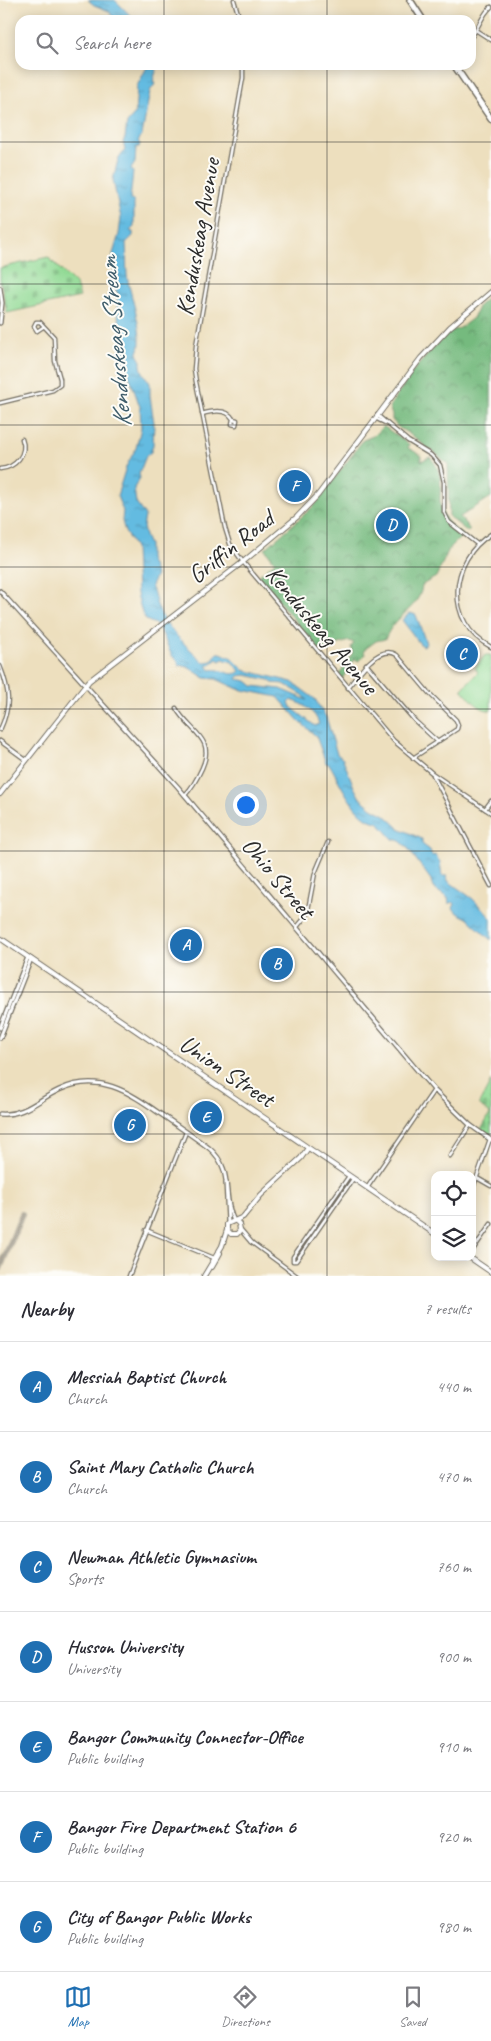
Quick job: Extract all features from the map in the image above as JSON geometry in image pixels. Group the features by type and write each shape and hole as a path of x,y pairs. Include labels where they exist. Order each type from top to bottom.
{"main road":[{"path":"410,0 420,15"},
{"path":"457,70 491,118"},
{"name":"Griffin Road","path":"0,794 85,684 297,517 318,495 420,358 437,340 491,292"},
{"name":"Union Street","path":"0,938 431,1231"},
{"path":"204,1276 222,1246 228,1223 243,1217 269,1186 301,1158 308,1148"},
{"path":"204,1276 218,1258 226,1242 240,1227 258,1198"},
{"path":"235,1221 240,1227"},
{"path":"226,1230 234,1235"},
{"path":"476,1261 491,1272"}],"street":[{"path":"234,0 238,15"},
{"path":"491,6 487,10 477,31 491,40"},
{"name":"Kenduskeag Avenue","path":"243,70 196,346 194,369 225,528 230,544 242,562 383,730 432,773 491,813"},
{"path":"0,288 2,303 0,323"},
{"path":"0,402 53,390 60,385 54,358 55,339 43,327"},
{"path":"202,414 229,413 233,419"},
{"path":"376,417 436,460 444,477 443,505 446,517 477,544"},
{"path":"0,469 12,466 22,455 25,444 22,439"},
{"path":"491,534 477,544 467,557 460,572 457,588 459,604 470,630 478,639 491,647"},
{"name":"Ohio Street","path":"0,590 185,796 434,1090 470,1125 491,1139"},
{"path":"348,688 366,664 387,652 393,652 397,655 428,692 456,720 458,725 457,729 413,758"},
{"path":"366,664 415,721 438,742"},
{"path":"0,666 7,684 8,713 0,730"},
{"path":"176,708 202,740 206,749 206,760 196,781 185,796"},
{"path":"0,741 26,760"},
{"path":"432,773 491,886"},
{"path":"486,809 491,801"},
{"path":"297,927 307,915 315,873 328,842"},
{"path":"0,1028 30,958"},
{"path":"0,1038 30,958"},
{"path":"1,1114 23,1111 69,1086 99,1083 126,1091 217,1155 224,1169 230,1209 235,1221"},
{"path":"367,1188 434,1090"},
{"path":"450,1156 470,1125"},
{"path":"129,1276 186,1132"},
{"path":"491,1139 477,1178 491,1186"},
{"path":"348,1176 293,1257 293,1261 300,1257 353,1179"},
{"path":"226,1182 228,1223"},
{"path":"476,1245 491,1224"},
{"path":"240,1227 243,1234 251,1242 297,1276"},
{"path":"146,1230 214,1258"},
{"path":"234,1235 251,1242"}],"green space":[{"path":"48,257 76,285 80,297 7,313 0,279 0,268"},
{"path":"491,295 491,497 460,517 470,530 468,532 449,517 448,464 417,439 398,427 392,420 389,407 413,371 448,332 460,328 473,318 479,305"},
{"path":"383,426 409,444 408,448 421,455 421,461 430,457 440,477 443,515 450,525 463,535 449,549 436,577 422,585 416,601 394,624 385,639 376,641 364,650 365,655 359,661 355,659 342,679 339,675 353,652 351,647 354,643 349,641 319,650 258,576 275,562 265,549 315,505 363,440 373,436"},
{"path":"485,655 491,655 491,710 479,706 462,689 478,672 475,668"},
{"path":"491,1081 491,1135 481,1130 490,1114 479,1104"}],"water":[{"path":"88,0 115,0 130,15 111,15 109,11 94,5"},
{"path":"145,70 156,70 153,81 155,84 150,91 142,135 138,141 140,144 139,147 136,147 135,163 131,169 133,172 130,200 134,201 134,227 130,231 133,232 133,236 126,243 128,283 139,327 140,347 137,354 141,361 143,373 150,383 154,423 151,452 146,456 139,474 140,478 134,488 136,503 145,516 143,527 149,545 149,559 156,575 151,586 158,608 172,630 204,662 212,661 217,653 221,653 232,658 244,670 292,682 315,699 326,717 337,754 343,759 360,798 372,808 385,815 399,828 422,839 422,844 440,862 442,876 447,876 448,881 473,899 491,918 491,940 467,918 457,913 453,908 455,904 453,902 449,904 448,898 433,888 431,880 407,847 400,841 393,839 378,822 370,820 356,808 330,765 326,763 316,736 299,721 278,697 238,689 216,679 205,678 188,667 179,665 172,656 161,631 155,624 146,620 142,613 137,594 135,548 125,532 122,521 123,511 117,496 126,467 136,448 141,428 140,407 124,361 126,332 119,321 118,294 112,283 114,280 113,254 119,234 121,218 113,180 118,160 125,150 123,142 127,123 135,114 137,86","holes":["217,659 220,661 223,659 232,662 240,671 233,674 210,670 207,665 210,665","246,675 269,680 272,683 284,684 303,695 307,700 281,689 253,686 247,681 237,679 239,676","291,700 308,709 315,716 319,724 315,726 291,707 289,702"]},
{"path":"410,613 416,615 426,643 424,646 420,644 402,620"}],"taxiway":[{"path":"0,1269 22,1214"}],"place":[{"name":"Bangor Fire Department Station 6","path":"295,486"},
{"name":"Husson University","path":"392,525"},
{"name":"Newman Athletic Gymnasium","path":"462,654"},
{"name":"Messiah Baptist Church","path":"186,945"},
{"name":"Saint Mary Catholic Church","path":"277,964"},
{"name":"Bangor Community Connector-Office","path":"206,1117"},
{"name":"City of Bangor Public Works","path":"130,1125"}],"water label":[{"name":"Kenduskeag Stream","path":"115,342"}]}
